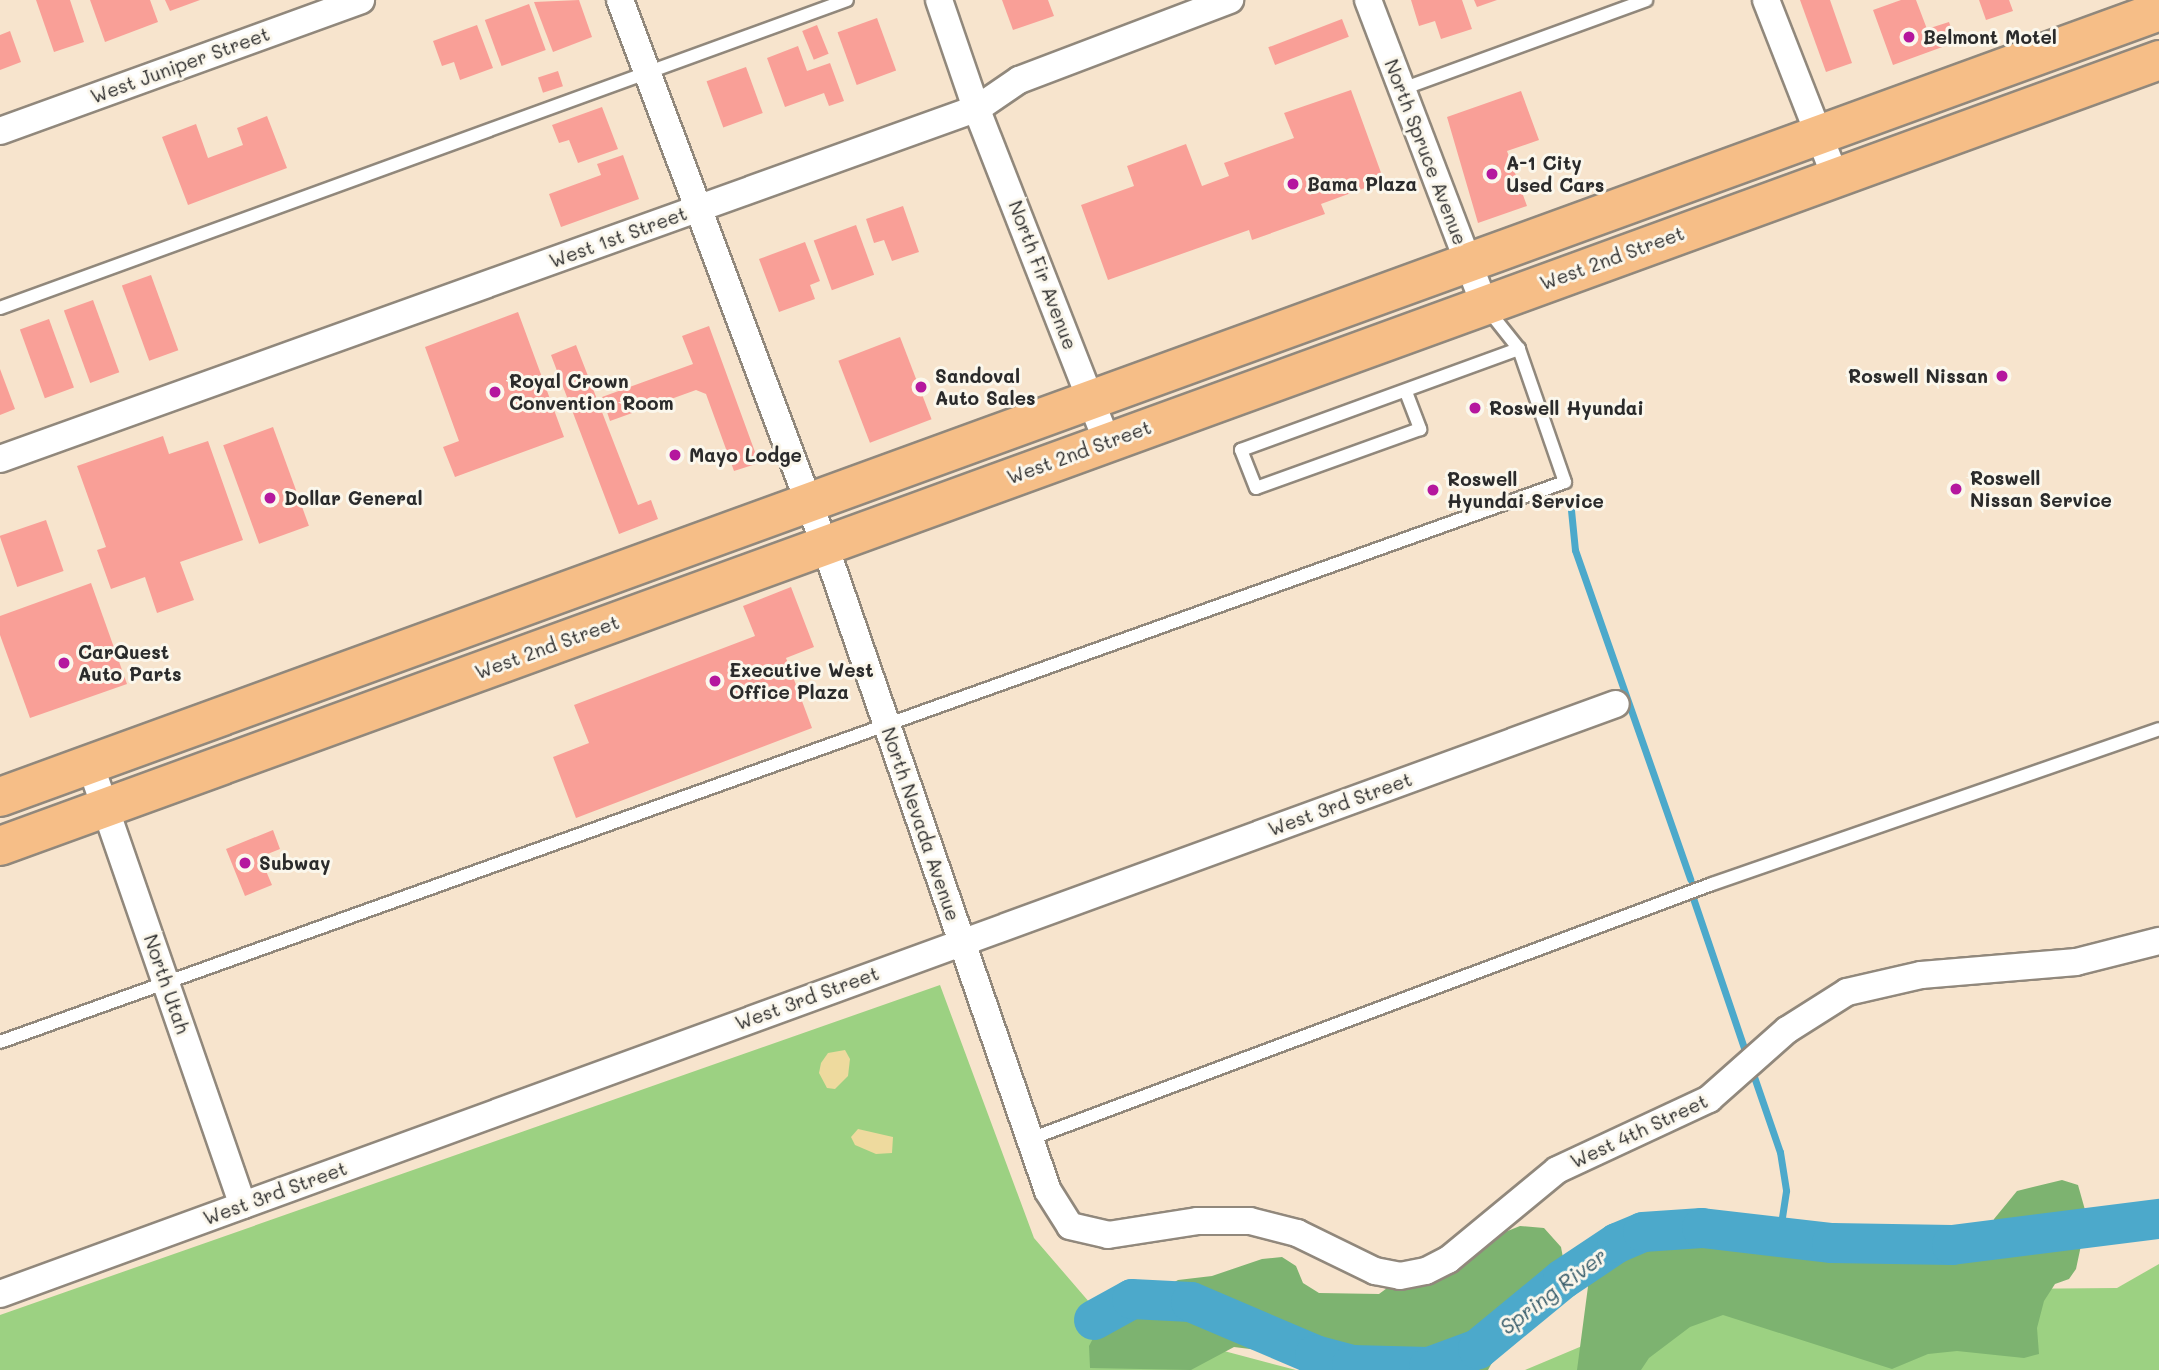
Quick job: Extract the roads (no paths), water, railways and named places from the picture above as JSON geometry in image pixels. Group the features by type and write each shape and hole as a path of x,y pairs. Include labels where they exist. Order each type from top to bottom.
{"main road":[{"path":"0,797 809,500 2159,11"},
{"name":"West 2nd Street","path":"0,846 2159,60"}],"street":[{"name":"West Juniper Street","path":"0,131 361,0"},
{"name":"North Nevada Avenue","path":"620,0 696,209 809,500 1055,1208 1070,1226 1084,1232"},
{"name":"North Fir Avenue","path":"939,0 1107,442"},
{"name":"West 1st Street","path":"0,459 978,108 1019,80 1230,0"},
{"name":"North Spruce Avenue","path":"1368,0 1483,304"},
{"path":"1766,0 1835,176"},
{"name":"West 3rd Street","path":"0,1294 1616,704"},
{"name":"North Utah","path":"90,764 243,1205"},
{"name":"West 4th Street","path":"1084,1232 1108,1235 1197,1221 1250,1221 1297,1233 1375,1271 1400,1276 1426,1271 1448,1260 1557,1170 1709,1099 1787,1030 1847,992 1921,975 2076,962 2159,942"}],"lane":[{"path":"0,309 848,0"},
{"path":"1402,89 1646,0"},
{"path":"0,1042 826,743 887,725 1564,482 1519,349 1483,304"},
{"path":"1406,392 1420,429 1256,488 1241,450 1519,349"},
{"path":"1030,1139 1712,884 2159,729"}],"waterway":[{"path":"1570,500 1575,550 1690,879"},
{"path":"1693,898 1747,1057"},
{"path":"1751,1068 1780,1152 1786,1191 1779,1237"},
{"name":"Spring River","path":"1094,1320 1132,1299 1191,1302 1315,1355 1352,1365 1429,1367 1478,1349 1563,1279 1617,1243 1643,1232 1702,1228 1832,1243 1952,1245 2159,1219"}],"place":[{"name":"Belmont Motel","path":"1909,37"},
{"name":"A-1 City Used Cars","path":"1492,174"},
{"name":"Bama Plaza","path":"1293,184"},
{"name":"Roswell Nissan","path":"2002,376"},
{"name":"Sandoval Auto Sales","path":"921,387"},
{"name":"Royal Crown Convention Room","path":"495,392"},
{"name":"Roswell Hyundai","path":"1475,408"},
{"name":"Mayo Lodge","path":"675,455"},
{"name":"Roswell Nissan Service","path":"1956,489"},
{"name":"Roswell Hyundai Service","path":"1433,490"},
{"name":"Dollar General","path":"270,498"},
{"name":"CarQuest Auto Parts","path":"64,663"},
{"name":"Executive West Office Plaza","path":"715,681"},
{"name":"Subway","path":"245,863"}]}
